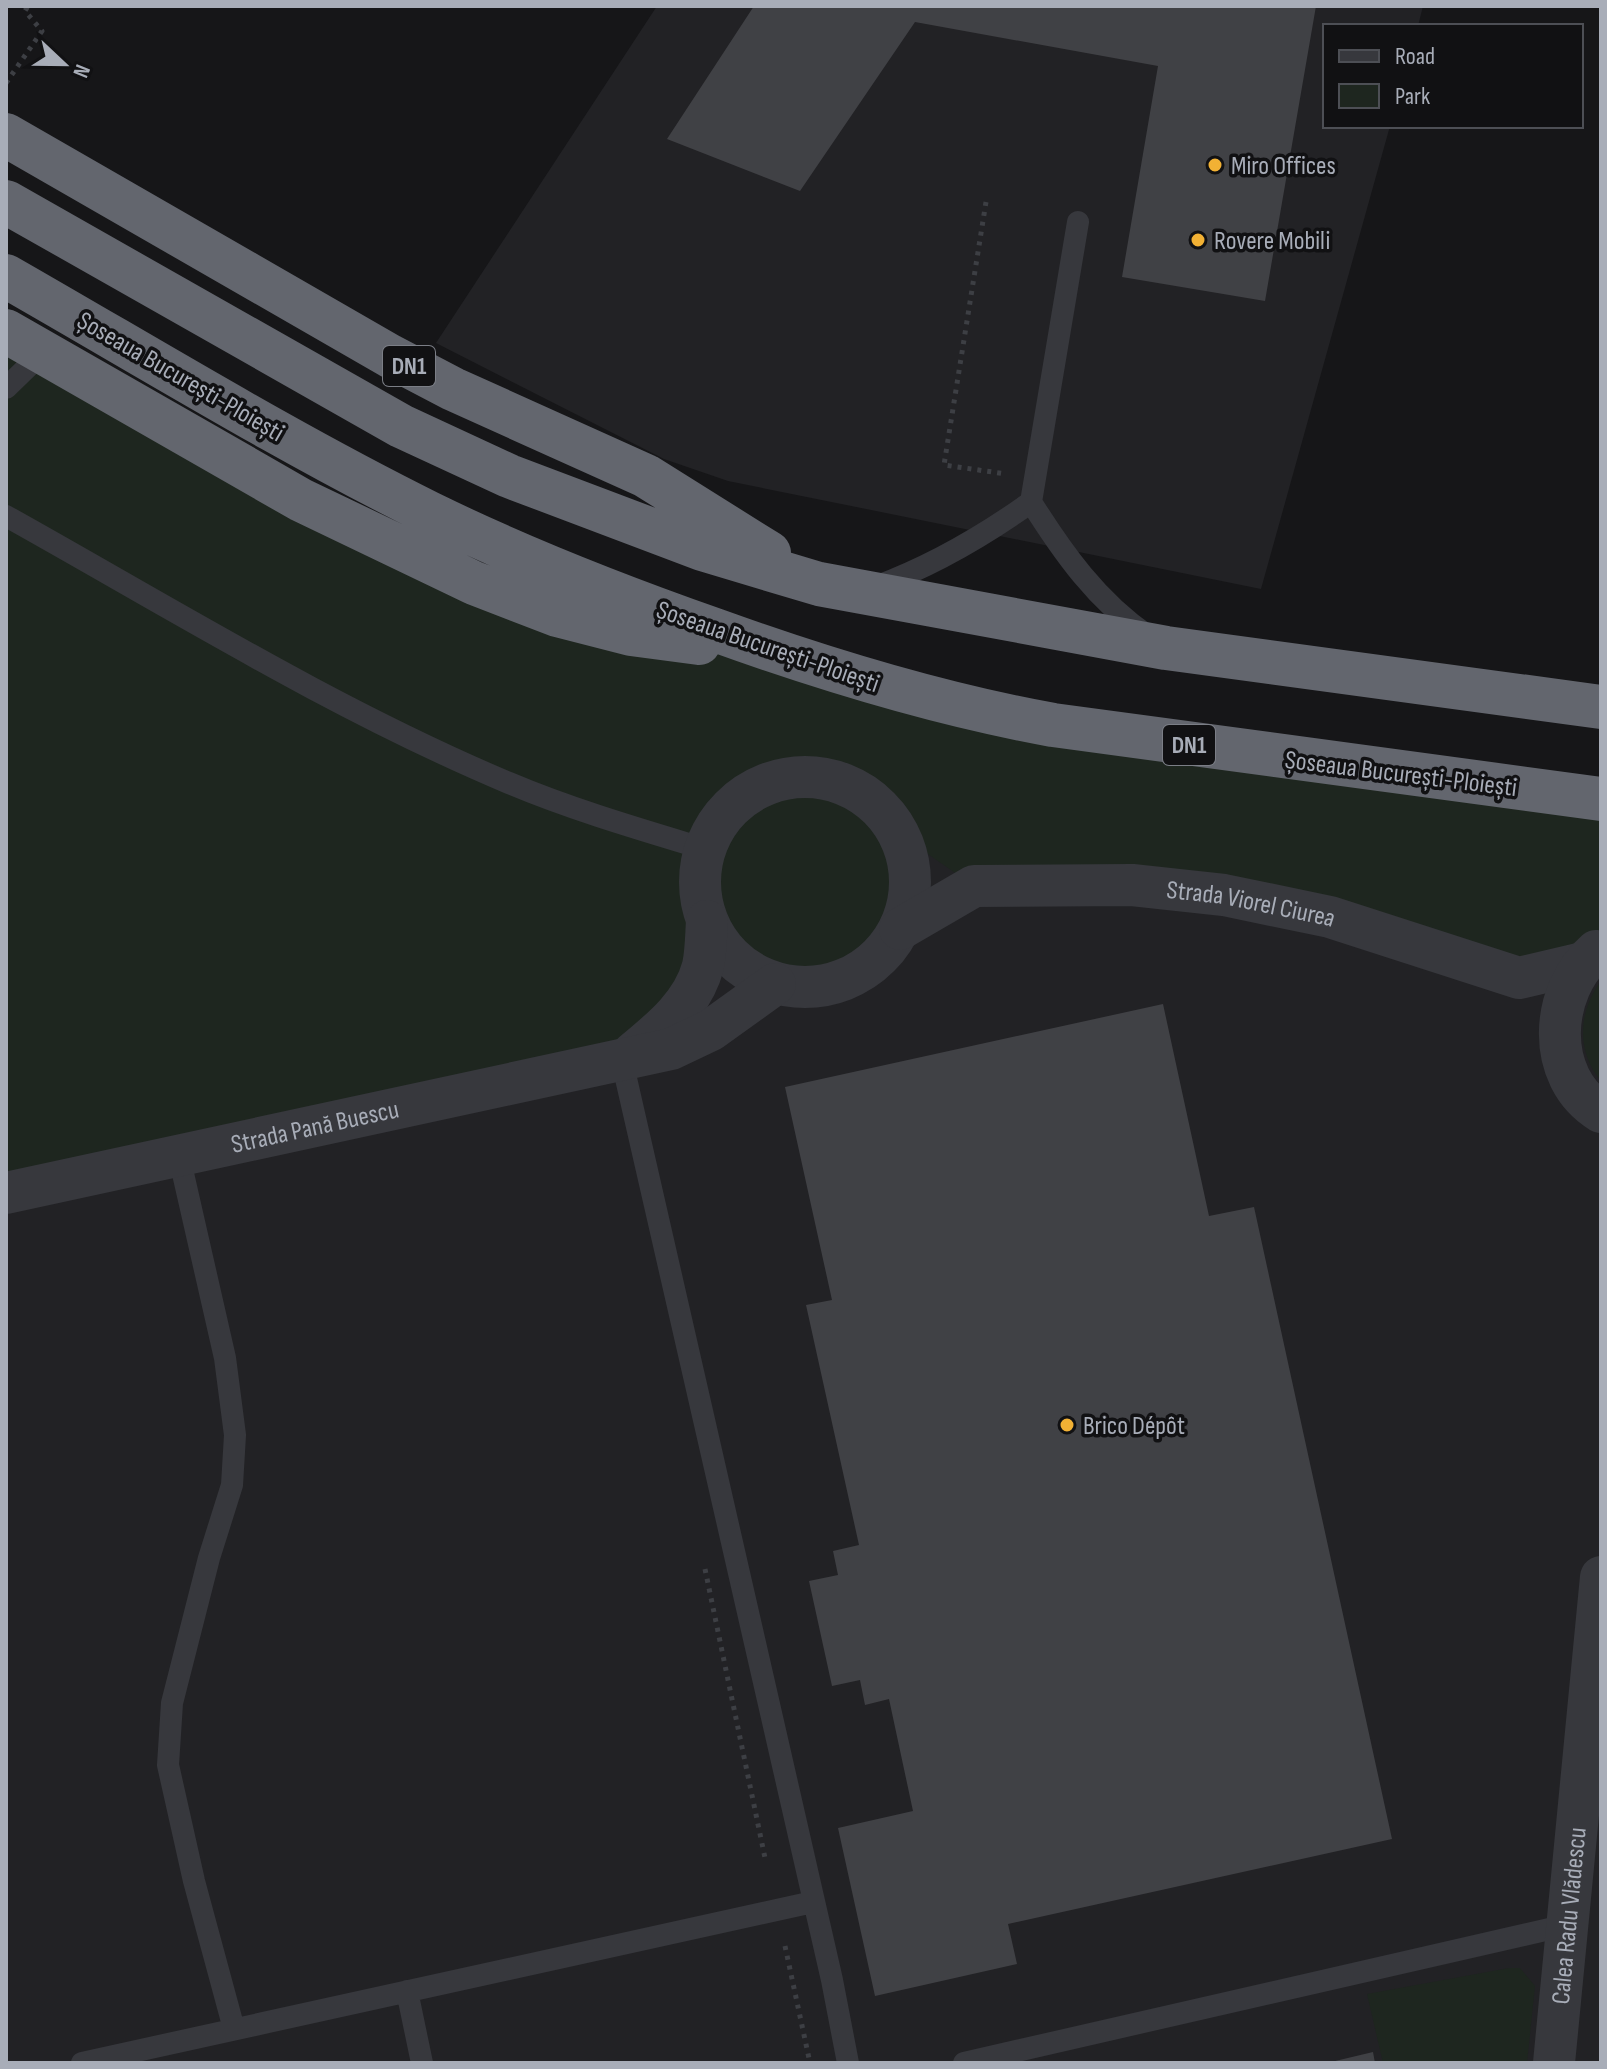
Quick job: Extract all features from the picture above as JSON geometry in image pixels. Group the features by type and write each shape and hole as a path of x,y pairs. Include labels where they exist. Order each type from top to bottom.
{"highway":[{"name":"DN1","path":"6,135 390,356 453,389 646,476 839,588"},
{"name":"DN1","path":"6,202 401,426 496,471 702,549 839,588 1166,648 1601,707"},
{"name":"Șoseaua București-Ploiești","path":"6,276 308,448 472,533 599,586 784,655 968,709 1053,725 1601,799"},
{"name":"DN1","path":"6,331 301,500 474,583 557,615 631,634 784,655"}],"street":[{"path":"812,776 840,782 857,789 888,815 899,834 910,865 910,898 900,929 884,954 861,972 833,984 804,988 775,984 746,970 723,948 707,921 700,884 705,849 722,817 737,801 755,789 787,778 812,776"},
{"path":"899,834 974,886"},
{"name":"Strada Viorel Ciurea","path":"900,929 974,886 1132,885 1224,895 1330,917 1519,978"},
{"name":"Strada Pană Buescu","path":"622,1061 673,1019 685,1004 703,964 707,921"},
{"path":"1559,1035 1519,978 1592,955"},
{"path":"1592,955 1566,992 1560,1013 1559,1035 1564,1062 1577,1088 1601,1112"},
{"name":"Strada Pană Buescu","path":"6,1193 622,1061 690,1042 775,984"},
{"name":"Calea Radu Vlădescu","path":"1554,2063 1601,1577"}],"lane":[{"path":"1078,222 1031,502 1072,564 1099,595 1130,624 1166,648"},
{"path":"6,388 43,352"},
{"path":"839,588 932,564 1031,502"},
{"path":"6,516 310,686 420,742 511,784 705,849"},
{"path":"622,1061 848,2063"},
{"path":"179,1156 225,1358 235,1435 232,1485 209,1558 172,1703 168,1765 194,1881 234,2029"},
{"path":"82,2063 813,1902"},
{"path":"964,2063 1567,1925"},
{"path":"407,1991 422,2063"}],"path":[{"path":"6,83 42,31 25,11 28,6"},
{"path":"986,202 944,465 1035,479"},
{"path":"785,1946 810,2063"}],"shaded area":[{"path":"657,6 1423,6 1418,24 1323,24 1323,128 1389,128 1261,589 728,481 664,459 436,343"},
{"path":"6,331 405,551 912,694 1601,799 1601,2063 6,2063"}],"green space":[{"path":"6,331 405,551 912,694 1601,799 1601,947 1574,976 1330,917 974,886 899,834 887,815 857,789 812,776 787,778 755,789 737,801 712,833 705,849 700,884 707,921 655,1035 6,1193"},
{"path":"805,795 838,801 867,820 886,849 892,882 886,915 867,944 838,963 805,969 772,963 743,944 724,915 718,882 724,849 743,820 772,801"},
{"path":"1601,981 1601,1081 1587,1057 1583,1031 1588,1005"},
{"path":"1520,1968 1535,1986 1527,2063 1383,2063 1367,1994"}],"building":[{"name":"Miro Offices","path":"754,6 1316,6 1265,301 1122,277 1158,66 915,22 800,191 667,139"},
{"name":"Brico Dépôt","path":"1163,1004 1209,1216 1254,1207 1392,1839 1008,1924 1017,1964 875,1996 838,1828 913,1811 889,1699 865,1705 860,1680 832,1686 809,1581 838,1575 833,1551 859,1545 806,1305 832,1300 785,1087"},
{"path":"1373,2052 1375,2063 1331,2063 1331,2062"}],"place":[{"name":"Miro Offices","path":"1215,165"},
{"name":"Rovere Mobili","path":"1198,240"},
{"name":"Brico Dépôt","path":"1067,1425"}]}
